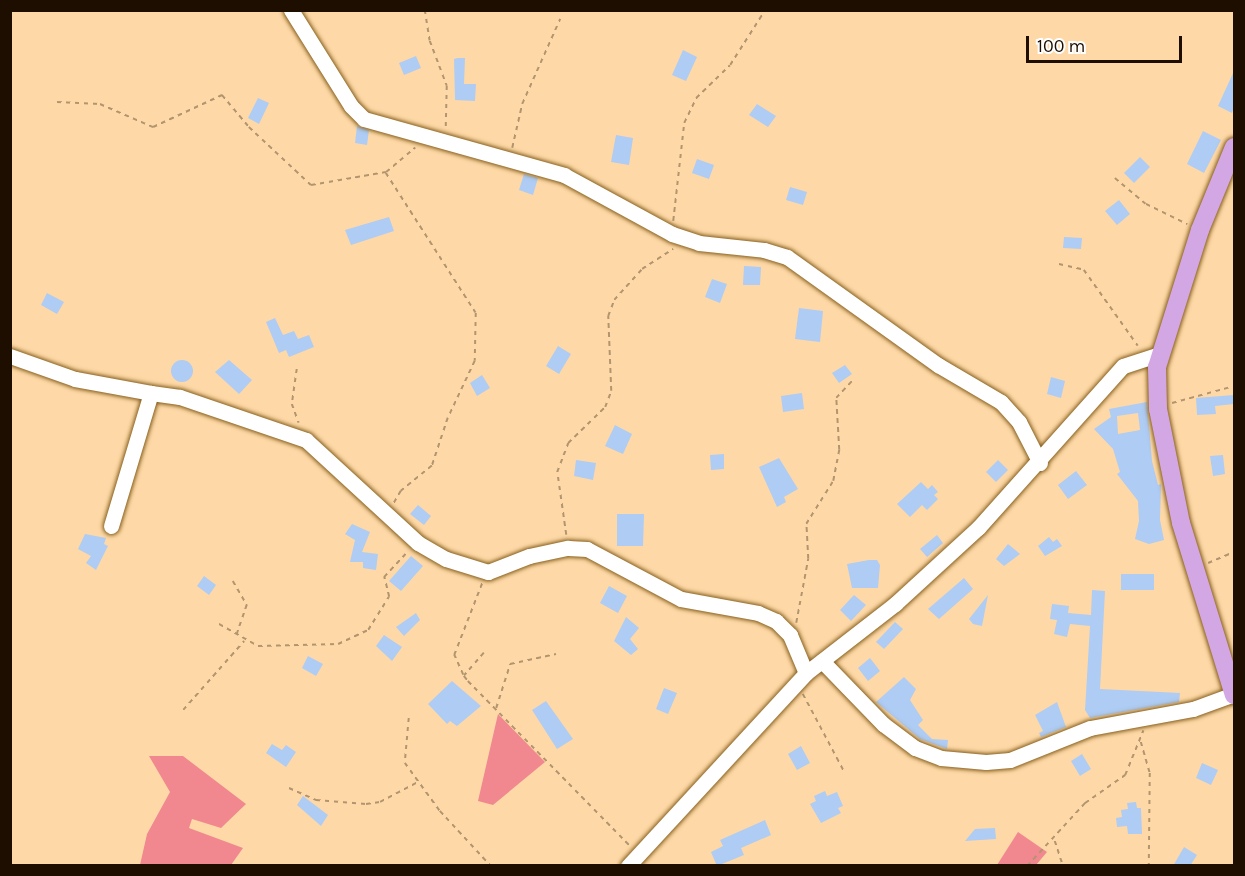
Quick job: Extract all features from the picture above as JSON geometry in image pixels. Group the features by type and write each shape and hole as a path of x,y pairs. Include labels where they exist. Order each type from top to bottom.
{"main road":[{"path":"1234,147 1153,355 1158,409 1193,570 1234,695"}],"street":[{"path":"291,10 355,113 445,144 564,175 672,234 699,243 764,250 787,257 813,273 853,307 965,384 1001,402 1019,422 1040,463"},
{"path":"628,866 801,679 936,569 1040,463 1115,374 1153,355"},
{"path":"10,356 75,379 180,397 306,440 418,543 446,559 488,572 529,556 568,548 596,552 681,599 765,616 790,635 801,679"},
{"path":"111,526 151,393"},
{"path":"822,661 883,724 915,748 941,758 986,762 1010,760 1090,728 1193,709 1234,695"}],"path":[{"path":"425,10 430,41 447,86 445,144"},
{"path":"672,234 684,123 696,98 730,65 765,10"},
{"path":"509,161 522,104 560,20"},
{"path":"57,102 100,104 153,127 222,95 249,127 311,185 386,172 428,138"},
{"path":"386,172 476,313 475,361 448,418 432,466 401,490 387,515"},
{"path":"1114,178 1146,204 1200,230"},
{"path":"568,548 558,472 568,443 605,407 610,392 608,316 611,308 642,270 669,250 699,243"},
{"path":"1059,264 1084,270 1153,355"},
{"path":"297,369 292,404 306,440"},
{"path":"790,635 808,559 806,524 833,481 839,450 836,399 852,381"},
{"path":"1158,409 1187,396 1234,386"},
{"path":"219,624 258,646 338,644 368,630 389,597 384,577 418,543"},
{"path":"1193,570 1234,552"},
{"path":"488,572 454,655 455,664 464,676 639,854"},
{"path":"233,581 247,605 236,635"},
{"path":"183,710 245,640"},
{"path":"464,676 484,653"},
{"path":"495,708 510,664 556,654"},
{"path":"801,679 845,773"},
{"path":"1027,866 1085,803 1125,775 1140,741 1147,716"},
{"path":"409,718 405,763 440,811 491,866"},
{"path":"1140,741 1150,773 1149,866"},
{"path":"289,788 316,800 366,804 380,802 419,782"},
{"path":"1054,839 1062,866"}],"shaded area":[{"path":"498,714 545,762 493,805 478,801"},
{"path":"149,756 183,756 246,804 221,828 192,819 189,828 243,848 231,865 140,865 147,834 170,792"},
{"path":"1018,832 1047,852 1036,865 997,865"}],"building":[{"path":"683,50 697,57 686,81 672,75"},
{"path":"416,56 421,68 404,75 399,63"},
{"path":"465,58 464,84 476,84 475,101 455,100 454,59"},
{"path":"1234,71 1234,106 1232,113 1218,106"},
{"path":"258,98 269,103 259,124 248,118"},
{"path":"757,104 776,116 768,127 749,115"},
{"path":"357,126 369,130 367,145 355,143"},
{"path":"1203,131 1221,140 1204,173 1187,164"},
{"path":"616,135 633,138 629,165 611,162"},
{"path":"1140,157 1150,167 1134,183 1124,173"},
{"path":"697,159 714,165 709,179 692,173"},
{"path":"524,174 538,178 533,195 519,190"},
{"path":"790,187 807,192 803,205 786,200"},
{"path":"1119,200 1130,214 1117,225 1105,211"},
{"path":"389,217 394,231 351,245 345,230"},
{"path":"1064,237 1082,238 1081,249 1063,248"},
{"path":"744,266 761,267 760,285 743,285"},
{"path":"712,279 727,284 720,303 705,297"},
{"path":"47,293 64,302 57,314 41,305"},
{"path":"799,308 823,311 820,342 795,339"},
{"path":"275,318 283,335 294,331 298,339 309,335 314,347 289,357 286,350 279,353 266,322"},
{"path":"558,346 571,354 559,374 546,366"},
{"path":"182,360 190,363 193,371 190,379 182,382 174,379 171,371 174,363"},
{"path":"229,360 252,380 239,394 215,372"},
{"path":"845,365 852,374 839,383 832,373"},
{"path":"482,375 490,388 477,396 470,383"},
{"path":"1051,377 1065,381 1061,398 1047,394"},
{"path":"802,393 804,409 783,412 781,396"},
{"path":"1234,395 1234,404 1215,406 1216,414 1197,415 1196,398"},
{"path":"1147,402 1152,461 1158,485 1161,484 1160,520 1164,540 1149,544 1135,539 1139,521 1138,501 1117,474 1120,472 1113,449 1094,429 1111,417 1109,409","holes":["1138,413 1140,430 1118,434 1117,416"]},
{"path":"615,425 632,434 623,454 605,446"},
{"path":"724,454 724,469 711,470 710,455"},
{"path":"1223,455 1225,474 1213,476 1210,456"},
{"path":"779,458 798,489 784,497 786,502 777,507 759,467"},
{"path":"576,460 596,463 593,480 574,476"},
{"path":"998,460 1008,470 996,482 986,472"},
{"path":"1076,471 1087,485 1068,499 1058,485"},
{"path":"921,482 928,489 932,485 938,492 934,495 938,499 927,510 922,505 910,517 897,504"},
{"path":"418,505 431,516 424,525 410,514"},
{"path":"617,514 644,514 643,546 617,546"},
{"path":"352,524 370,532 362,552 378,554 376,570 363,568 363,562 350,562 355,540 345,534"},
{"path":"85,534 106,538 104,544 108,546 96,570 86,563 91,556 78,549"},
{"path":"937,535 943,543 927,557 920,549"},
{"path":"1049,537 1053,542 1057,539 1062,546 1045,556 1038,546"},
{"path":"1008,544 1020,554 1004,566 996,559"},
{"path":"411,556 423,566 401,591 389,581"},
{"path":"877,560 880,565 878,588 852,588 847,564"},
{"path":"1121,574 1154,574 1154,590 1121,590"},
{"path":"204,576 216,585 209,595 197,586"},
{"path":"964,578 973,589 939,619 928,609"},
{"path":"609,586 627,596 618,613 600,603"},
{"path":"1092,590 1105,591 1100,689 1180,693 1179,702 1090,718 1085,710 1090,626 1070,624 1067,637 1054,634 1057,620 1050,619 1052,604 1069,606 1068,613 1091,615"},
{"path":"854,595 866,605 851,621 840,610"},
{"path":"988,595 982,626 973,624 969,619"},
{"path":"416,613 420,620 404,636 396,627"},
{"path":"626,617 639,628 630,639 638,649 631,655 614,641"},
{"path":"895,622 903,629 884,649 876,642"},
{"path":"384,635 402,647 392,661 376,646"},
{"path":"308,656 323,664 316,676 302,668"},
{"path":"870,658 880,671 868,681 858,668"},
{"path":"904,677 916,689 910,700 923,720 918,725 932,739 948,740 947,749 920,739 876,702"},
{"path":"452,681 481,706 457,726 450,721 447,724 428,704"},
{"path":"664,688 677,693 668,714 656,709"},
{"path":"546,701 573,739 557,749 532,710"},
{"path":"1057,702 1066,727 1041,737 1039,733 1043,731 1035,715"},
{"path":"272,744 282,750 286,745 296,752 286,767 266,753"},
{"path":"801,746 810,763 797,770 788,754"},
{"path":"1082,754 1091,769 1080,776 1071,761"},
{"path":"1202,763 1218,770 1211,785 1196,778"},
{"path":"825,791 827,796 837,792 843,806 838,808 841,813 821,823 810,804 816,801 814,796"},
{"path":"303,796 328,815 321,826 297,805"},
{"path":"1136,802 1137,808 1141,808 1142,834 1128,834 1127,826 1117,827 1116,818 1122,817 1121,810 1128,809 1127,803"},
{"path":"765,820 771,835 741,848 744,855 717,866 711,852 723,846 720,840"},
{"path":"995,828 996,839 965,841 975,829"},
{"path":"1184,847 1197,855 1190,866 1173,866"}]}
